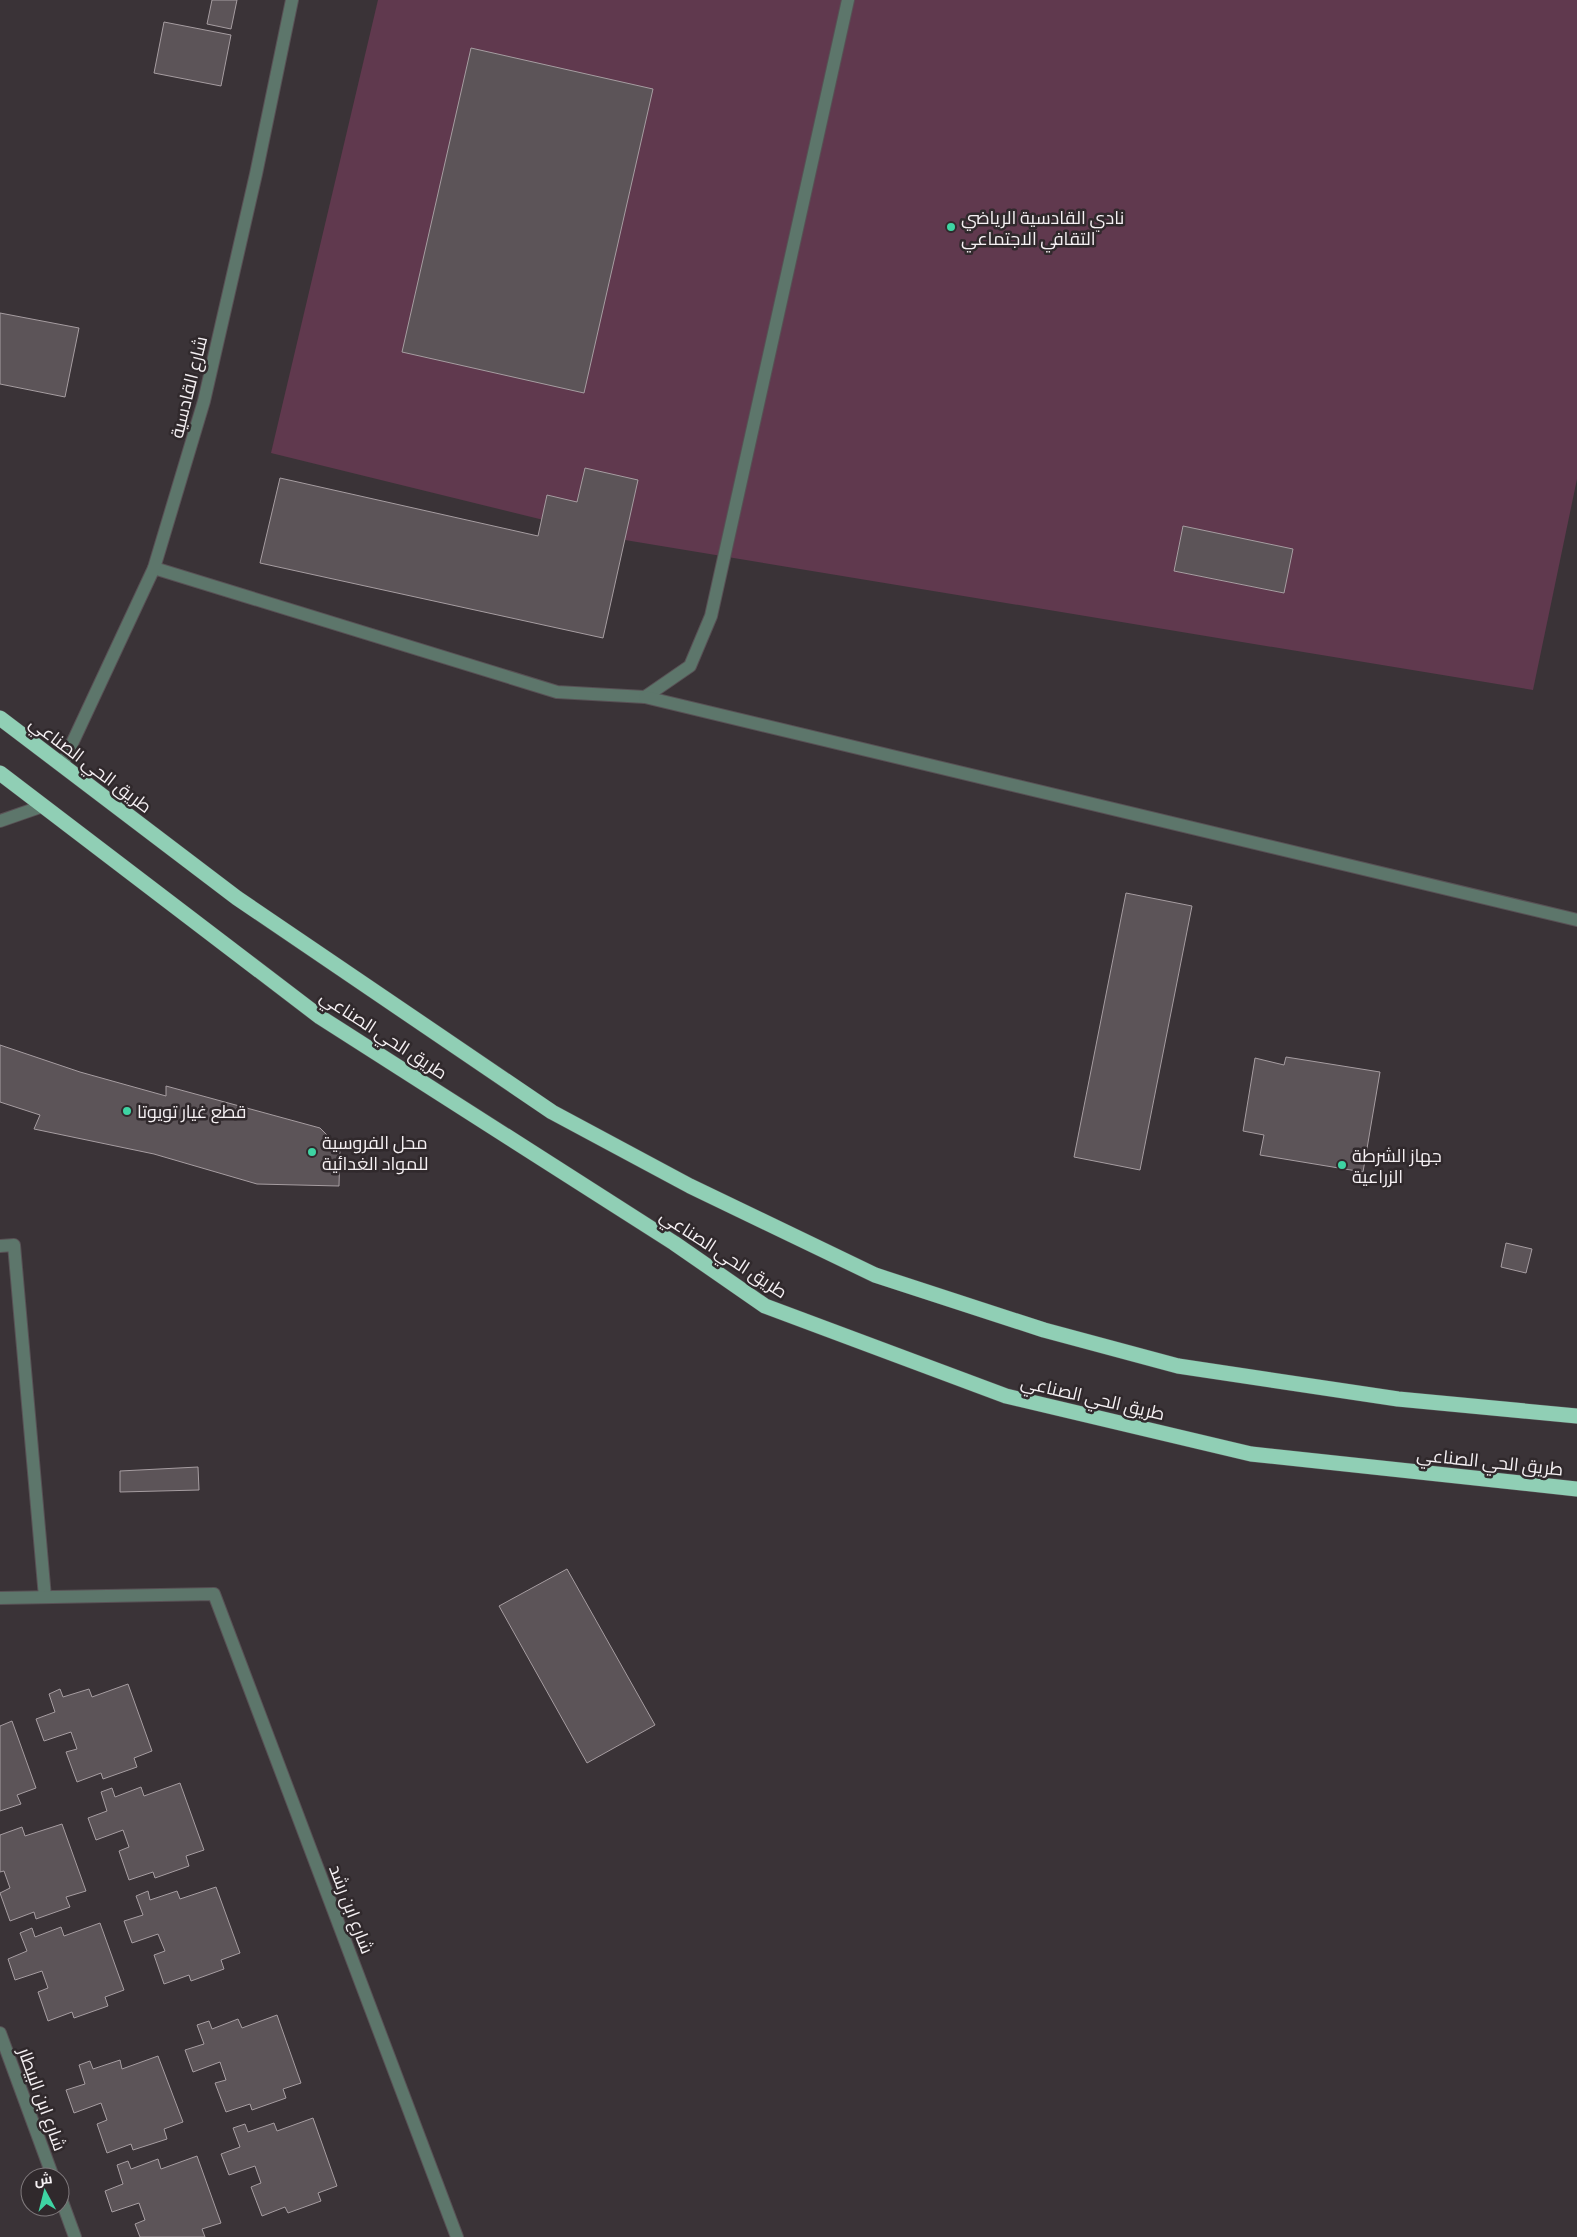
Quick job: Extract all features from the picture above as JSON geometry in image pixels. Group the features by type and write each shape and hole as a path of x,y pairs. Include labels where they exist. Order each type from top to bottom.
{"highway":[{"name":"طريق الحي الصناعي","path":"0,718 237,898 552,1112 690,1186 875,1275 1044,1330 1178,1366 1398,1399 1577,1416"},
{"name":"طريق الحي الصناعي","path":"0,773 320,1017 674,1242 765,1306 1006,1396 1251,1454 1577,1489"}],"street":[{"name":"شارع القادسية","path":"62,765 154,568 204,401 256,174 292,0"},
{"path":"645,697 690,666 711,616 848,0"},
{"path":"154,568 557,692 645,697 1577,920"},
{"path":"0,821 43,806"},
{"path":"0,1246 14,1245 45,1597 0,1598"},
{"name":"شارع ابن رشد","path":"45,1597 214,1594 457,2237"},
{"name":"شارع ابن البيطار","path":"0,2033 49,2167"},
{"path":"68,2217 75,2237"}],"shaded area":[{"name":"نادي القادسية الرياضي التقافي الاجتماعي","path":"378,0 1577,0 1577,479 1533,690 625,540 271,453"}],"building":[{"path":"212,0 237,0 231,29 207,24"},
{"path":"164,22 231,35 221,86 154,73"},
{"path":"471,48 653,89 584,393 402,352"},
{"path":"0,313 79,328 65,397 0,384"},
{"path":"585,468 638,480 603,638 260,563 280,478 538,536 547,495 577,502"},
{"path":"1183,526 1293,549 1284,593 1174,571"},
{"path":"1126,893 1192,906 1140,1170 1074,1157"},
{"path":"0,1045 80,1072 166,1096 166,1086 320,1128 340,1148 339,1186 257,1184 154,1154 34,1129 40,1115 0,1102"},
{"path":"1286,1057 1380,1072 1363,1172 1260,1155 1264,1135 1243,1131 1255,1058 1284,1065"},
{"path":"1506,1243 1532,1249 1526,1273 1501,1267"},
{"path":"198,1467 199,1490 120,1492 120,1471"},
{"path":"567,1569 655,1725 587,1763 499,1606"},
{"path":"128,1684 152,1751 134,1758 137,1767 103,1779 101,1773 77,1782 66,1752 77,1749 71,1732 44,1741 36,1719 55,1712 49,1694 60,1689 63,1697 89,1689 92,1697"},
{"path":"12,1721 36,1788 17,1795 21,1804 0,1811 0,1726"},
{"path":"180,1783 204,1850 186,1856 189,1866 155,1878 153,1872 129,1880 119,1851 129,1847 123,1830 96,1840 88,1818 107,1811 101,1792 112,1788 115,1797 141,1787 144,1796"},
{"path":"62,1824 86,1891 66,1897 70,1907 36,1919 34,1912 10,1921 0,1893 10,1888 4,1871 0,1872 0,1835 22,1827 25,1836"},
{"path":"216,1887 240,1953 221,1960 224,1969 191,1981 189,1975 164,1984 154,1955 165,1951 158,1934 132,1943 124,1921 143,1915 136,1896 148,1891 150,1900 177,1891 180,1899"},
{"path":"100,1923 124,1990 105,1997 108,2006 74,2018 72,2012 48,2021 38,1992 48,1988 42,1971 15,1980 8,1959 27,1951 20,1933 32,1928 35,1937 61,1927 64,1936"},
{"path":"277,2015 301,2083 283,2089 286,2098 252,2110 250,2104 226,2112 215,2083 226,2080 220,2062 193,2072 185,2050 204,2044 197,2025 209,2021 212,2029 238,2019 242,2028"},
{"path":"158,2056 183,2122 164,2129 167,2139 133,2150 131,2144 107,2153 97,2124 107,2120 101,2103 74,2113 66,2090 85,2084 79,2065 90,2061 93,2069 120,2060 122,2069"},
{"path":"313,2118 337,2186 318,2193 321,2201 288,2213 285,2207 262,2216 251,2187 261,2183 255,2166 229,2175 221,2154 240,2147 233,2128 245,2124 248,2132 274,2123 277,2131"},
{"path":"197,2156 221,2223 202,2229 205,2237 140,2237 135,2224 145,2220 139,2203 112,2212 105,2191 123,2184 117,2165 128,2161 131,2169 158,2159 161,2169"}],"place":[{"name":"نادي القادسية الرياضي التقافي الاجتماعي","path":"951,227"},
{"name":"قطع غيار تويوتا","path":"127,1111"},
{"name":"محل الفروسية للمواد الغدائية","path":"312,1152"},
{"name":"جهاز الشرطة الزراعية","path":"1342,1165"}]}
